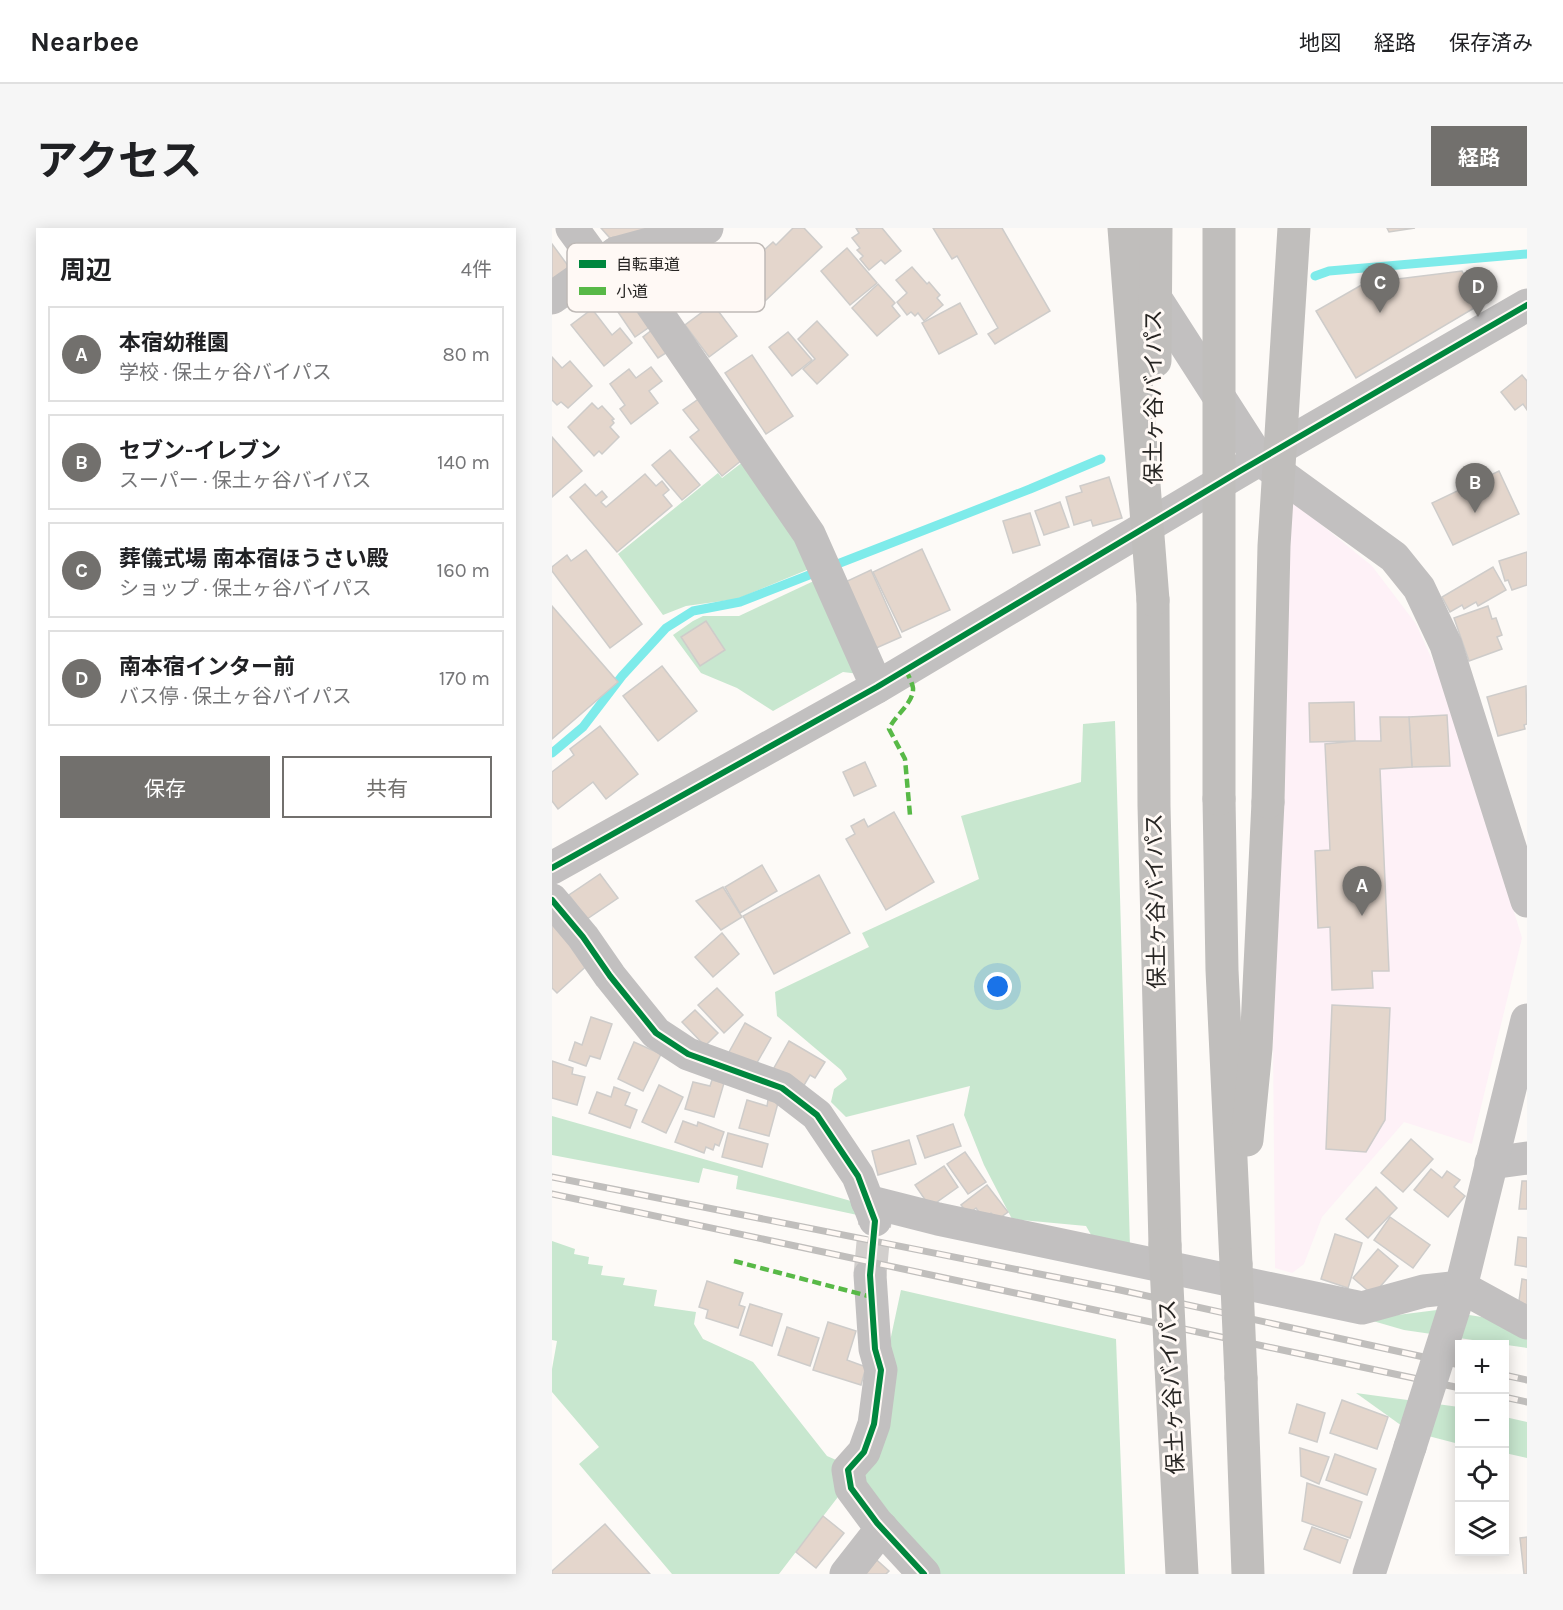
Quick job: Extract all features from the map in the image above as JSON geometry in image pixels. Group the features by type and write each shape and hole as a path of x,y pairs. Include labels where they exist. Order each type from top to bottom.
{"highway":[{"path":"1124,228 1153,600"},
{"name":"保土ヶ谷バイパス","path":"1156,228 1154,806 1165,1245 1182,1574"},
{"path":"1219,228 1219,799 1222,970 1248,1574"},
{"path":"1236,1264 1256,1048 1268,802 1274,546 1294,228"}],"street":[{"path":"572,228 589,243"},
{"path":"659,243 707,228"},
{"path":"1110,228 1260,459 1394,557 1419,588 1446,645 1527,901"},
{"path":"552,298 567,287"},
{"path":"552,868 877,687 1260,459 1527,305"},
{"path":"646,312 809,534 877,687"},
{"path":"552,900 656,1033 688,1054 782,1088 817,1115 858,1176 871,1211 938,1219 1362,1308 1424,1291 1461,1287 1527,1323"},
{"path":"1369,1574 1461,1287 1527,1020"},
{"path":"1491,1163 1527,1158"},
{"path":"870,1275 875,1349 881,1370 874,1424 864,1452 848,1470 851,1488 882,1528 924,1574"},
{"path":"846,1574 882,1528"}],"shaded area":[{"path":"1291,500 1372,566 1416,624 1448,695 1522,938 1472,1144 1404,1122 1322,1217 1304,1264 1292,1273 1275,1268 1273,1042"}],"green space":[{"path":"748,458 814,567 737,599 686,606 663,615 618,554 718,473 722,478"},
{"path":"818,579 859,674 843,672 773,711 737,688 701,673 673,635 703,616 739,616"},
{"path":"1115,721 1130,1247 1094,1240 1086,1226 1012,1219 984,1165 964,1115 970,1086 846,1117 831,1102 834,1089 847,1079 841,1070 777,1016 775,992 869,947 862,933 979,879 961,816 1081,782 1083,724"},
{"path":"552,1116 858,1203 862,1216 736,1189 738,1176 703,1168 699,1183 552,1155"},
{"path":"552,1241 575,1249 574,1254 589,1257 588,1264 603,1266 601,1275 625,1278 623,1285 657,1290 654,1306 696,1312 694,1324 703,1339 753,1362 827,1456 843,1463 844,1489 779,1574 672,1574 579,1464 599,1447 552,1392 552,1369 557,1341 552,1340"},
{"path":"901,1290 1116,1339 1125,1574 935,1574 857,1470"},
{"path":"1437,1310 1482,1317 1527,1338 1527,1348 1509,1345 1509,1340 1472,1340 1404,1330 1366,1319"},
{"path":"1356,1393 1455,1406 1455,1443 1409,1431"},
{"path":"1509,1418 1527,1422 1527,1458 1509,1454"}],"building":[{"path":"601,228 657,228 624,243 614,243"},
{"path":"793,228 804,228 822,247 765,301 765,249 773,242 776,245"},
{"path":"856,228 882,228 901,251 885,264 881,260 869,270 860,259 863,256 857,250 860,248 852,238 859,233"},
{"path":"933,228 1002,228 1050,311 995,344 988,334 998,328 957,256 952,259"},
{"path":"1387,228 1415,228 1389,232"},
{"path":"552,244 567,264 567,269 552,280"},
{"path":"847,248 877,283 850,305 821,271"},
{"path":"912,267 940,295 937,298 943,305 924,321 918,313 915,316 911,312 907,315 897,302 907,293 896,280"},
{"path":"1462,271 1481,304 1356,378 1316,311 1365,283"},
{"path":"878,284 895,303 892,306 900,316 877,336 852,308"},
{"path":"960,303 977,334 939,354 922,323"},
{"path":"588,312 594,312 612,335 620,328 632,343 604,366 571,325"},
{"path":"618,312 643,312 651,326 635,337"},
{"path":"702,312 719,312 737,336 709,357 685,325"},
{"path":"817,321 848,355 817,384 803,369 815,359 798,339"},
{"path":"653,329 669,351 658,358 643,337"},
{"path":"788,332 812,360 792,376 769,347"},
{"path":"752,355 793,416 766,434 725,373"},
{"path":"552,357 562,368 570,361 592,386 568,408 561,402 557,405 552,400"},
{"path":"651,367 662,381 649,391 658,403 631,424 620,409 625,405 610,384 629,369 636,378"},
{"path":"1522,375 1527,381 1527,410 1523,404 1515,410 1501,392"},
{"path":"700,398 747,456 722,476 690,437 699,430 683,410"},
{"path":"592,403 598,409 602,406 614,419 610,427 619,437 602,454 599,451 594,456 568,427"},
{"path":"552,437 582,471 552,497"},
{"path":"670,450 700,485 682,500 652,465"},
{"path":"1499,471 1519,514 1453,545 1432,503"},
{"path":"645,474 656,486 662,481 669,490 663,495 672,506 617,552 570,497 585,484 596,496 602,491 607,497 601,502 606,507"},
{"path":"1109,477 1122,518 1093,526 1091,520 1074,525 1066,497 1082,492 1080,486"},
{"path":"1060,502 1069,527 1044,535 1035,511"},
{"path":"1030,513 1040,545 1013,553 1003,521"},
{"path":"922,549 950,610 902,632 873,572"},
{"path":"586,550 642,624 610,648 552,571 552,567 567,555 571,561"},
{"path":"1527,552 1527,585 1512,590 1508,580 1505,581 1499,561"},
{"path":"1493,567 1506,590 1478,606 1476,602 1464,609 1462,605 1450,612 1442,597"},
{"path":"871,570 901,637 874,649 843,583"},
{"path":"552,606 618,682 552,739"},
{"path":"1488,606 1492,619 1496,618 1502,635 1497,637 1502,649 1469,661 1454,618"},
{"path":"706,621 725,650 700,666 681,637"},
{"path":"662,666 697,711 658,741 623,696"},
{"path":"1526,686 1527,724 1524,725 1525,729 1498,736 1487,697"},
{"path":"1354,702 1355,741 1310,742 1309,703"},
{"path":"1447,715 1450,766 1412,767 1409,717"},
{"path":"1380,717 1409,717 1412,767 1380,769 1389,971 1372,971 1373,988 1332,990 1330,927 1318,928 1315,851 1330,850 1325,744 1381,741"},
{"path":"600,726 638,774 606,799 593,782 558,809 552,801 552,772 574,755 570,749"},
{"path":"865,762 876,786 854,796 843,772"},
{"path":"894,812 934,882 886,910 846,839 855,834 851,826 864,819 868,827"},
{"path":"762,865 777,891 740,913 725,887"},
{"path":"600,874 618,898 587,919 569,895"},
{"path":"819,875 850,933 774,974 743,916"},
{"path":"723,887 742,917 721,930 696,901"},
{"path":"552,917 593,960 557,993 552,988"},
{"path":"722,933 739,954 713,977 695,957"},
{"path":"717,988 743,1015 724,1033 698,1005"},
{"path":"1332,1005 1390,1008 1385,1120 1366,1152 1326,1149"},
{"path":"695,1010 718,1033 705,1046 682,1022"},
{"path":"591,1017 612,1024 600,1059 590,1056 586,1066 569,1060 575,1042 582,1045"},
{"path":"745,1023 771,1038 754,1068 728,1054"},
{"path":"789,1041 825,1062 815,1078 810,1075 800,1092 770,1075"},
{"path":"634,1042 661,1054 643,1091 618,1079"},
{"path":"552,1061 573,1068 572,1074 585,1077 577,1105 552,1098"},
{"path":"712,1080 724,1083 714,1117 685,1109 693,1082 710,1086"},
{"path":"659,1085 683,1097 666,1133 642,1122"},
{"path":"614,1087 630,1093 625,1105 637,1110 630,1128 589,1113 597,1092 611,1097"},
{"path":"747,1100 767,1106 768,1100 778,1103 769,1136 739,1128"},
{"path":"683,1121 697,1126 698,1122 724,1132 719,1146 715,1144 713,1150 706,1147 704,1153 675,1142"},
{"path":"953,1124 961,1146 925,1158 917,1136"},
{"path":"728,1133 768,1144 762,1167 722,1157"},
{"path":"1411,1139 1433,1159 1403,1192 1381,1173"},
{"path":"909,1140 916,1164 878,1175 872,1151"},
{"path":"965,1152 986,1182 968,1194 947,1164"},
{"path":"944,1166 958,1187 930,1207 915,1185"},
{"path":"1431,1169 1442,1178 1447,1171 1460,1180 1454,1187 1465,1196 1448,1217 1414,1190"},
{"path":"1522,1181 1527,1181 1527,1209 1519,1209"},
{"path":"987,1185 1008,1212 997,1220 991,1213 984,1219 976,1208 968,1214 961,1205"},
{"path":"1376,1187 1397,1208 1368,1238 1346,1219"},
{"path":"1390,1217 1430,1245 1413,1268 1374,1240"},
{"path":"1335,1234 1362,1243 1348,1288 1321,1279"},
{"path":"1518,1237 1527,1238 1527,1267 1515,1265"},
{"path":"1378,1249 1398,1266 1373,1295 1353,1278"},
{"path":"1522,1279 1527,1280 1527,1312 1518,1308"},
{"path":"707,1281 743,1293 739,1305 745,1307 738,1328 706,1318 708,1310 699,1307"},
{"path":"750,1304 782,1314 772,1346 740,1335"},
{"path":"828,1322 856,1331 847,1360 866,1367 861,1385 813,1370"},
{"path":"787,1327 819,1338 810,1366 778,1355"},
{"path":"1342,1400 1388,1417 1377,1449 1330,1433"},
{"path":"1297,1404 1325,1413 1317,1442 1289,1433"},
{"path":"1300,1448 1329,1457 1319,1484 1301,1476"},
{"path":"1335,1454 1376,1469 1367,1495 1326,1480"},
{"path":"1307,1483 1362,1502 1350,1538 1302,1521"},
{"path":"823,1516 844,1533 816,1568 796,1552"},
{"path":"605,1524 650,1574 552,1574 552,1571"},
{"path":"1312,1527 1348,1540 1340,1563 1304,1549"},
{"path":"1527,1537 1527,1574 1524,1574 1520,1538"},
{"path":"870,1554 889,1571 886,1574 853,1574"}],"waterway":[{"path":"1315,276 1329,271 1527,254"},
{"path":"552,753 583,727 622,676 666,628 693,611 740,602 1101,459"}],"tunnel":[{"path":"870,1275 875,1221"}],"railway":[{"path":"552,1177 1120,1290 1455,1364"},
{"path":"552,1194 1455,1387"},
{"path":"1509,1376 1527,1380"},
{"path":"1509,1398 1527,1402"}],"marked path":[{"path":"906,670 913,688 912,694 889,729 905,759 910,815"},
{"path":"734,1261 872,1297"}],"cycle path":[{"path":"552,868 877,687 1240,471 1527,305"},
{"path":"552,900 656,1033 688,1054 782,1088 817,1115 858,1176 875,1221 870,1275 875,1349 881,1370 874,1424 864,1452 848,1470 851,1488 877,1523 924,1574"}],"place":[{"name":"葬儀式場 南本宿ほうさい殿","path":"1380,313"},
{"name":"南本宿インター前","path":"1478,317"},
{"name":"セブン-イレブン","path":"1475,513"},
{"name":"本宿幼稚園","path":"1362,916"}]}
